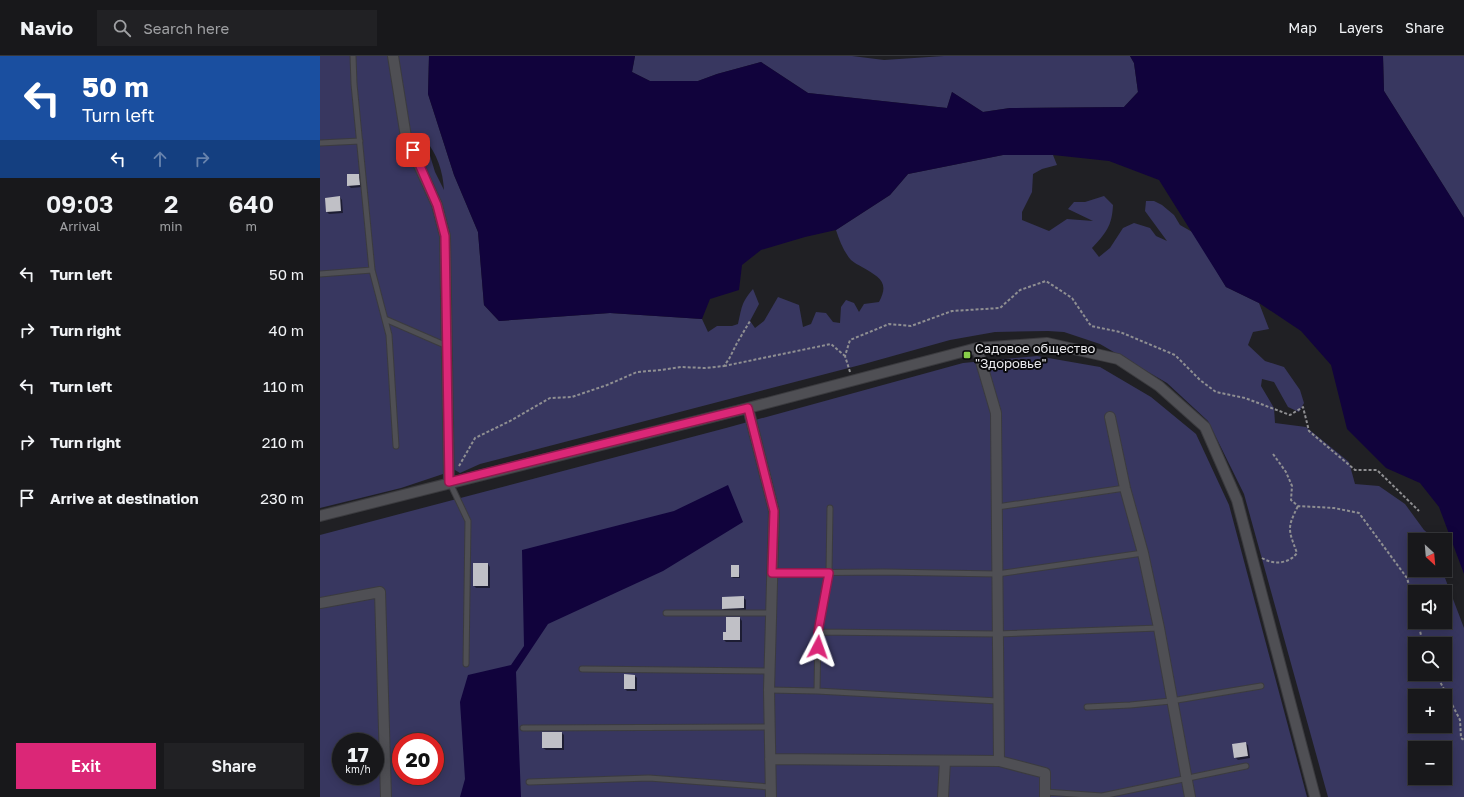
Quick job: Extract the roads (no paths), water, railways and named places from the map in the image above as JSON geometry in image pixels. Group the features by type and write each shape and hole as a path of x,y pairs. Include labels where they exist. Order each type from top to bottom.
{"street":[{"path":"393,56 406,136 437,205 445,236 449,482"},
{"path":"320,516 449,482 748,408 977,348 1047,343 1118,359 1159,386 1205,427 1237,500 1315,797"},
{"path":"977,348 996,413 999,761"},
{"path":"748,408 774,511 769,671 770,792"},
{"path":"1110,417 1124,488 1143,553 1159,628 1171,701 1190,797"},
{"path":"320,603 380,592 386,797"},
{"path":"770,759 999,761 1045,773 1045,795"},
{"path":"943,797 945,761"}],"lane":[{"path":"353,56 354,84 372,270 389,335 396,446"},
{"path":"320,143 360,140"},
{"path":"320,274 372,270"},
{"path":"385,319 447,346"},
{"path":"449,482 468,521 466,664"},
{"path":"997,507 1124,488"},
{"path":"817,691 818,632 829,573 830,508"},
{"path":"772,573 997,574 1143,553"},
{"path":"666,612 771,612"},
{"path":"818,632 998,634 1159,628"},
{"path":"582,670 769,671"},
{"path":"1087,707 1171,701 1261,686"},
{"path":"769,690 817,691 998,702"},
{"path":"524,728 770,727"},
{"path":"1045,795 1102,796 1246,766"},
{"path":"529,782 649,778 770,792"}],"place":[{"name":"Садовое общество \"Здоровье\"","path":"967,355"}]}
